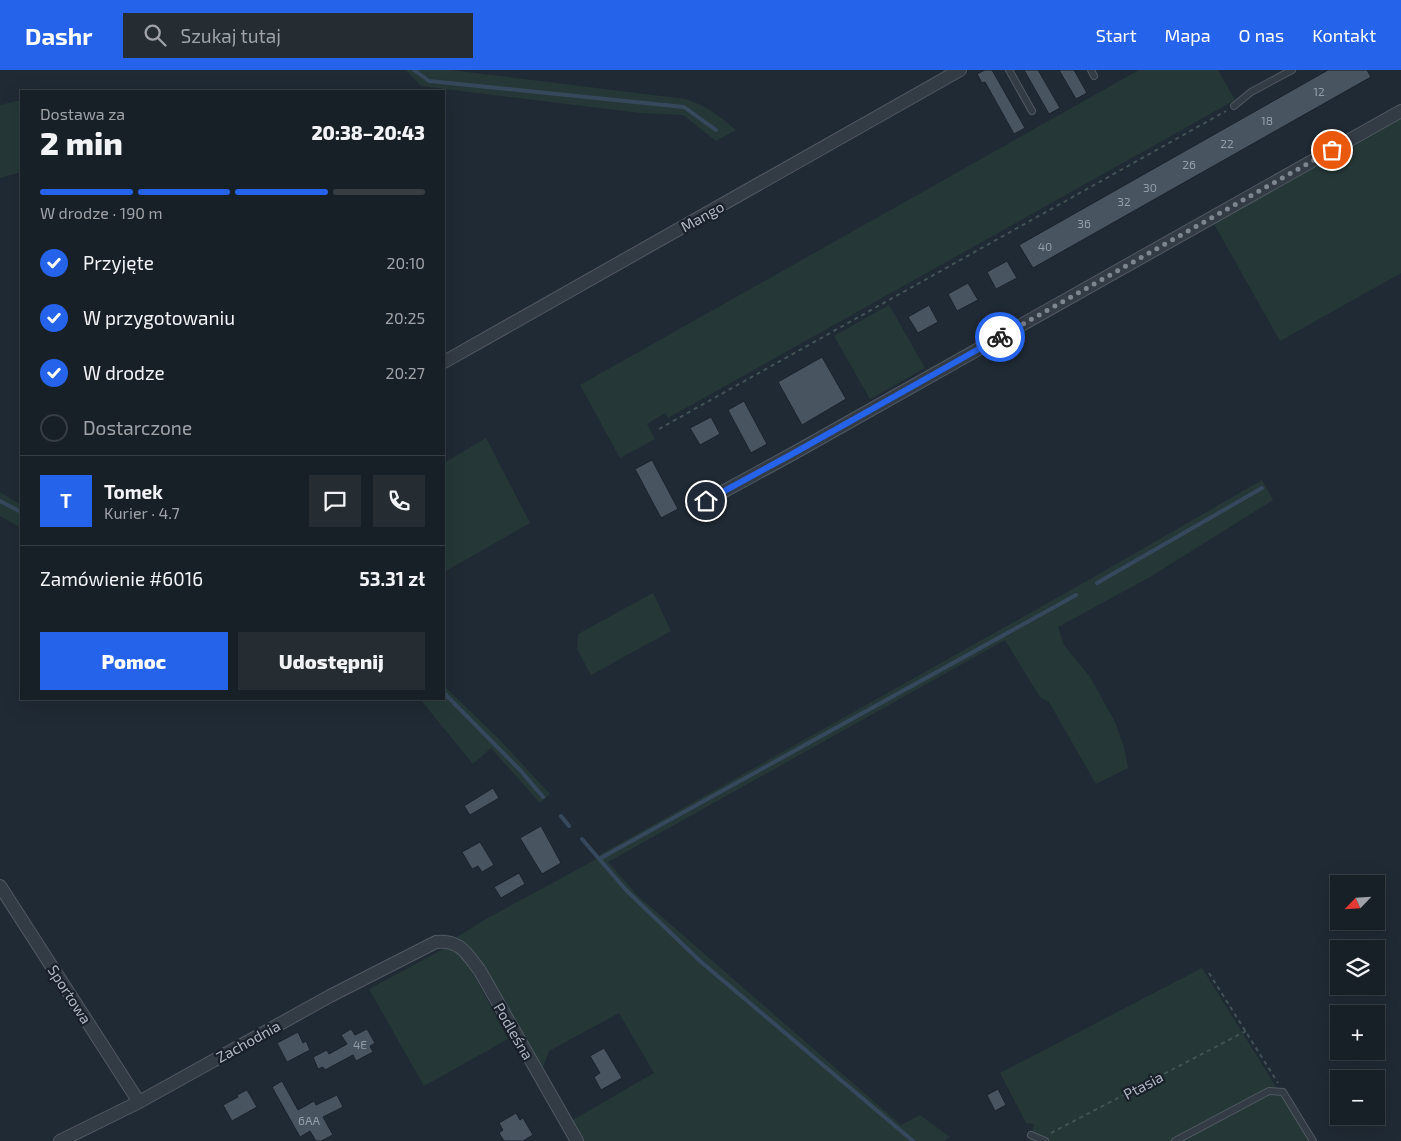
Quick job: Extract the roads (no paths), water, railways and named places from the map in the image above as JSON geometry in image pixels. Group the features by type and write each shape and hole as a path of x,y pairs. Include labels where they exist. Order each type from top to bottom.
{"street":[{"name":"Mango","path":"445,361 960,70"},
{"path":"706,501 1401,111"},
{"name":"Sportowa","path":"0,886 139,1102"},
{"name":"Zachodnia","path":"60,1141 139,1102 330,996 436,942"},
{"name":"Podleśna","path":"436,942 454,942 464,950 480,971 577,1141"}],"lane":[{"path":"1009,70 1032,112"},
{"path":"1234,106 1251,92 1292,70"},
{"path":"1175,1141 1269,1091 1283,1092 1314,1141"},
{"path":"1031,1135 1042,1140"}],"waterway":[{"path":"414,70 429,81 684,107 716,130"},
{"path":"1097,583 1262,488"},
{"path":"0,501 20,511"},
{"path":"599,859 1076,595"},
{"path":"445,694 521,771 543,797"},
{"path":"561,816 569,826"},
{"path":"582,839 626,890 700,961 913,1141"}]}
